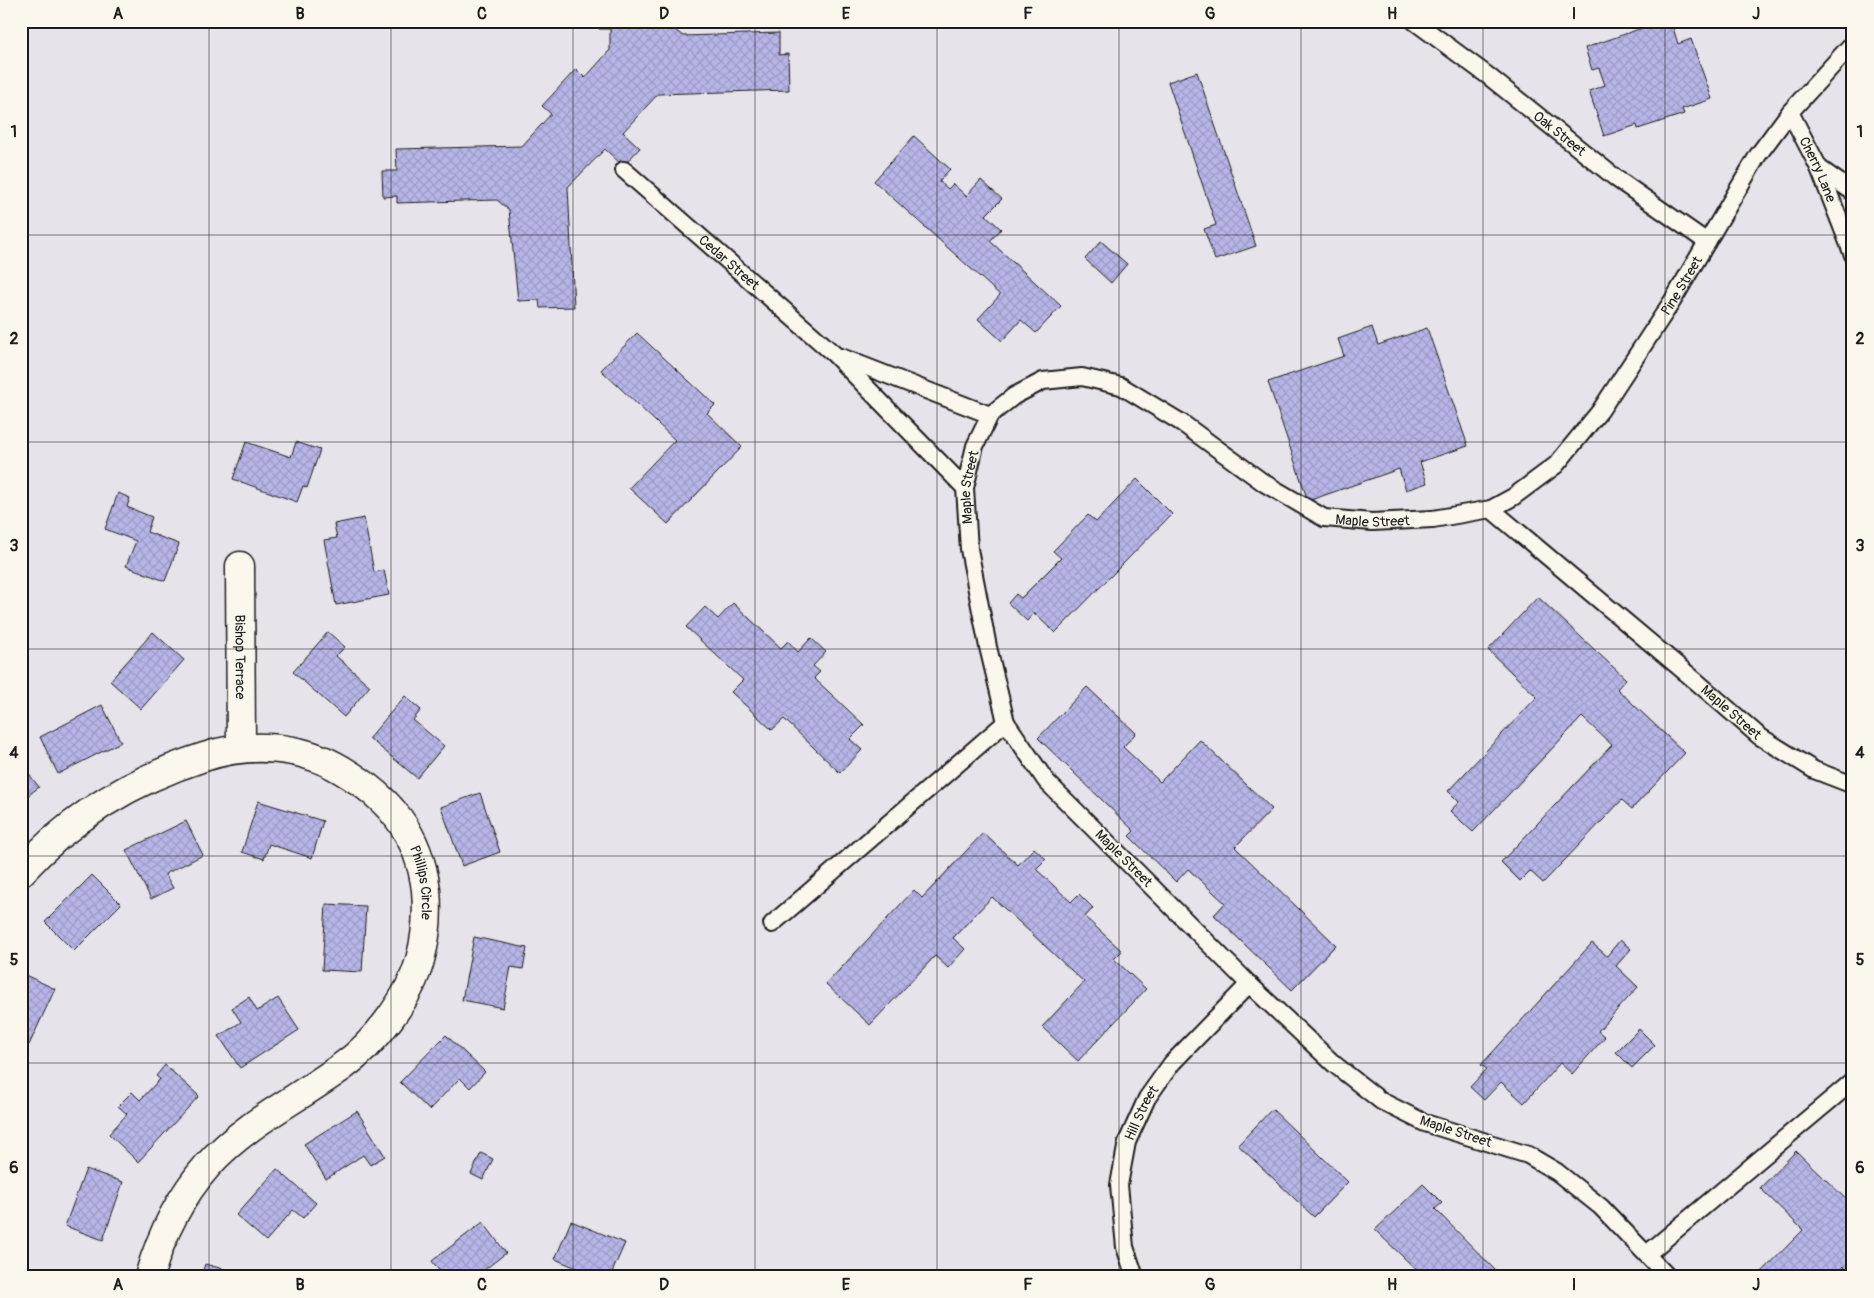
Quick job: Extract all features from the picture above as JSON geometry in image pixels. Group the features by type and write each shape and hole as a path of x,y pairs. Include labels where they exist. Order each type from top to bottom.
{"street":[{"name":"Bishop Terrace","path":"240,566 241,748"},
{"name":"Phillips Circle","path":"21,872 54,839 86,814 117,794 178,766 208,756 241,748 264,747 312,756 335,765 378,795 398,816 414,843 424,874 427,902 420,961 409,987 392,1016 345,1065 264,1118 235,1140 208,1165 190,1188 173,1215 159,1243 149,1277"}],"lane":[{"name":"Oak Street","path":"1414,21 1487,75 1617,179 1707,242"},
{"name":"Pine Street","path":"1491,509 1513,497 1556,465 1600,411 1674,300 1758,154 1790,112 1853,43"},
{"name":"Cherry Lane","path":"1790,112 1819,168 1853,255"},
{"path":"1819,168 1853,192"},
{"name":"Cedar Street","path":"624,170 834,354 965,488"},
{"path":"834,354 990,415"},
{"name":"Maple Street","path":"1668,1277 1601,1207 1557,1172 1528,1155 1425,1123 1381,1101 1334,1064 1249,984 1046,780 1006,722 988,647 969,549 965,488 975,446 990,415 1014,396 1043,381 1082,377 1121,386 1182,423 1264,483 1324,518 1372,522 1433,518 1491,509 1698,682 1759,736 1814,770 1853,785"},
{"path":"772,924 1006,722"},
{"name":"Hill Street","path":"1135,1277 1125,1247 1119,1185 1127,1142 1147,1098 1172,1063 1249,984"},
{"path":"1647,1254 1853,1081"}],"building":[{"path":"21,21 29,21 21,49"},
{"path":"598,21 670,21 671,27 683,36 779,33 779,55 788,54 789,90 658,94 623,132 640,148 623,166 605,149 568,187 574,307 540,308 539,300 518,301 509,210 497,200 397,203 397,196 383,197 382,171 397,171 396,149 522,146 551,114 542,106 576,69 585,78 610,50 610,29 599,29"},
{"path":"1662,21 1671,21 1678,44 1691,39 1712,99 1682,109 1684,114 1638,129 1637,125 1604,136 1589,91 1605,85 1599,68 1592,70 1585,48"},
{"path":"1197,72 1256,246 1215,260 1204,229 1216,225 1168,82"},
{"path":"914,136 950,169 939,181 948,189 953,184 966,196 981,180 1002,199 986,215 1001,229 990,241 1061,306 1036,333 1021,320 1002,341 978,319 1000,295 874,181"},
{"path":"1101,241 1127,264 1111,283 1085,259"},
{"path":"1372,327 1378,345 1427,328 1468,446 1420,462 1427,483 1406,490 1399,469 1308,501 1268,382 1344,356 1338,339"},
{"path":"637,333 715,405 707,413 742,447 668,524 629,488 675,440 601,370"},
{"path":"246,442 291,457 296,442 320,450 307,488 303,486 297,502 233,479"},
{"path":"1137,479 1172,514 1055,633 1034,613 1027,621 1008,603 1016,594 1021,598 1061,558 1053,551 1088,515 1096,522"},
{"path":"118,493 130,498 127,507 152,517 147,532 179,544 165,581 126,566 136,541 105,529"},
{"path":"364,518 374,572 384,570 389,595 336,605 324,540 337,538 334,524"},
{"path":"1538,597 1626,679 1617,689 1685,753 1632,809 1622,800 1543,883 1530,871 1520,881 1501,862 1612,745 1582,717 1473,832 1450,811 1459,802 1448,791 1537,697 1488,650"},
{"path":"733,603 781,648 788,641 798,652 811,638 826,652 813,666 820,672 814,678 864,725 850,739 862,750 840,773 784,719 772,730 731,692 743,680 686,627 705,607 718,619"},
{"path":"153,632 184,660 141,709 110,681"},
{"path":"328,632 345,647 336,656 370,686 344,717 293,672"},
{"path":"1087,687 1136,733 1123,747 1160,782 1200,740 1272,809 1235,847 1336,945 1292,990 1214,915 1225,903 1188,869 1176,882 1129,836 1134,831 1038,738"},
{"path":"405,696 421,710 413,720 444,746 417,778 369,738"},
{"path":"102,705 121,742 58,774 40,737"},
{"path":"21,764 39,787 21,801"},
{"path":"480,793 500,852 462,866 441,807"},
{"path":"258,801 323,821 312,858 269,844 264,859 242,852"},
{"path":"186,821 203,855 165,874 173,888 151,899 126,850"},
{"path":"983,833 1018,865 1034,848 1046,859 1036,869 1071,902 1079,894 1093,908 1085,917 1122,951 1114,959 1146,989 1078,1061 1042,1027 1084,982 992,897 953,938 965,949 948,968 935,956 870,1025 826,984 914,890 922,898"},
{"path":"92,875 121,904 74,951 45,922"},
{"path":"326,904 366,906 362,972 322,970"},
{"path":"474,937 527,948 523,969 511,967 503,1008 462,1000"},
{"path":"1620,940 1631,949 1616,966 1638,987 1598,1031 1605,1037 1572,1074 1560,1063 1524,1103 1501,1082 1484,1100 1470,1087 1487,1069 1481,1065 1592,943 1607,956"},
{"path":"21,973 55,989 29,1045 21,1042"},
{"path":"249,997 257,1011 278,998 299,1030 240,1068 219,1036 241,1022 232,1008"},
{"path":"1639,1029 1655,1045 1632,1068 1616,1052"},
{"path":"446,1035 485,1072 470,1088 460,1078 429,1110 400,1082"},
{"path":"165,1065 199,1096 138,1162 109,1134 127,1114 118,1106 132,1092 140,1100 160,1079 156,1076"},
{"path":"1272,1109 1348,1182 1314,1217 1238,1145"},
{"path":"357,1111 385,1156 370,1165 363,1155 326,1179 304,1144"},
{"path":"1796,1151 1850,1203 1853,1200 1853,1276 1843,1266 1833,1277 1757,1277 1803,1230 1760,1188"},
{"path":"481,1153 493,1159 483,1180 471,1174"},
{"path":"86,1169 123,1182 103,1240 65,1226"},
{"path":"277,1169 316,1203 303,1218 293,1210 266,1241 236,1215"},
{"path":"1423,1184 1442,1203 1435,1209 1502,1277 1424,1277 1375,1230"},
{"path":"571,1221 625,1243 610,1277 598,1277 555,1259"},
{"path":"483,1222 506,1253 475,1277 444,1277 432,1261"},
{"path":"205,1264 245,1275 244,1277 201,1277"}]}
